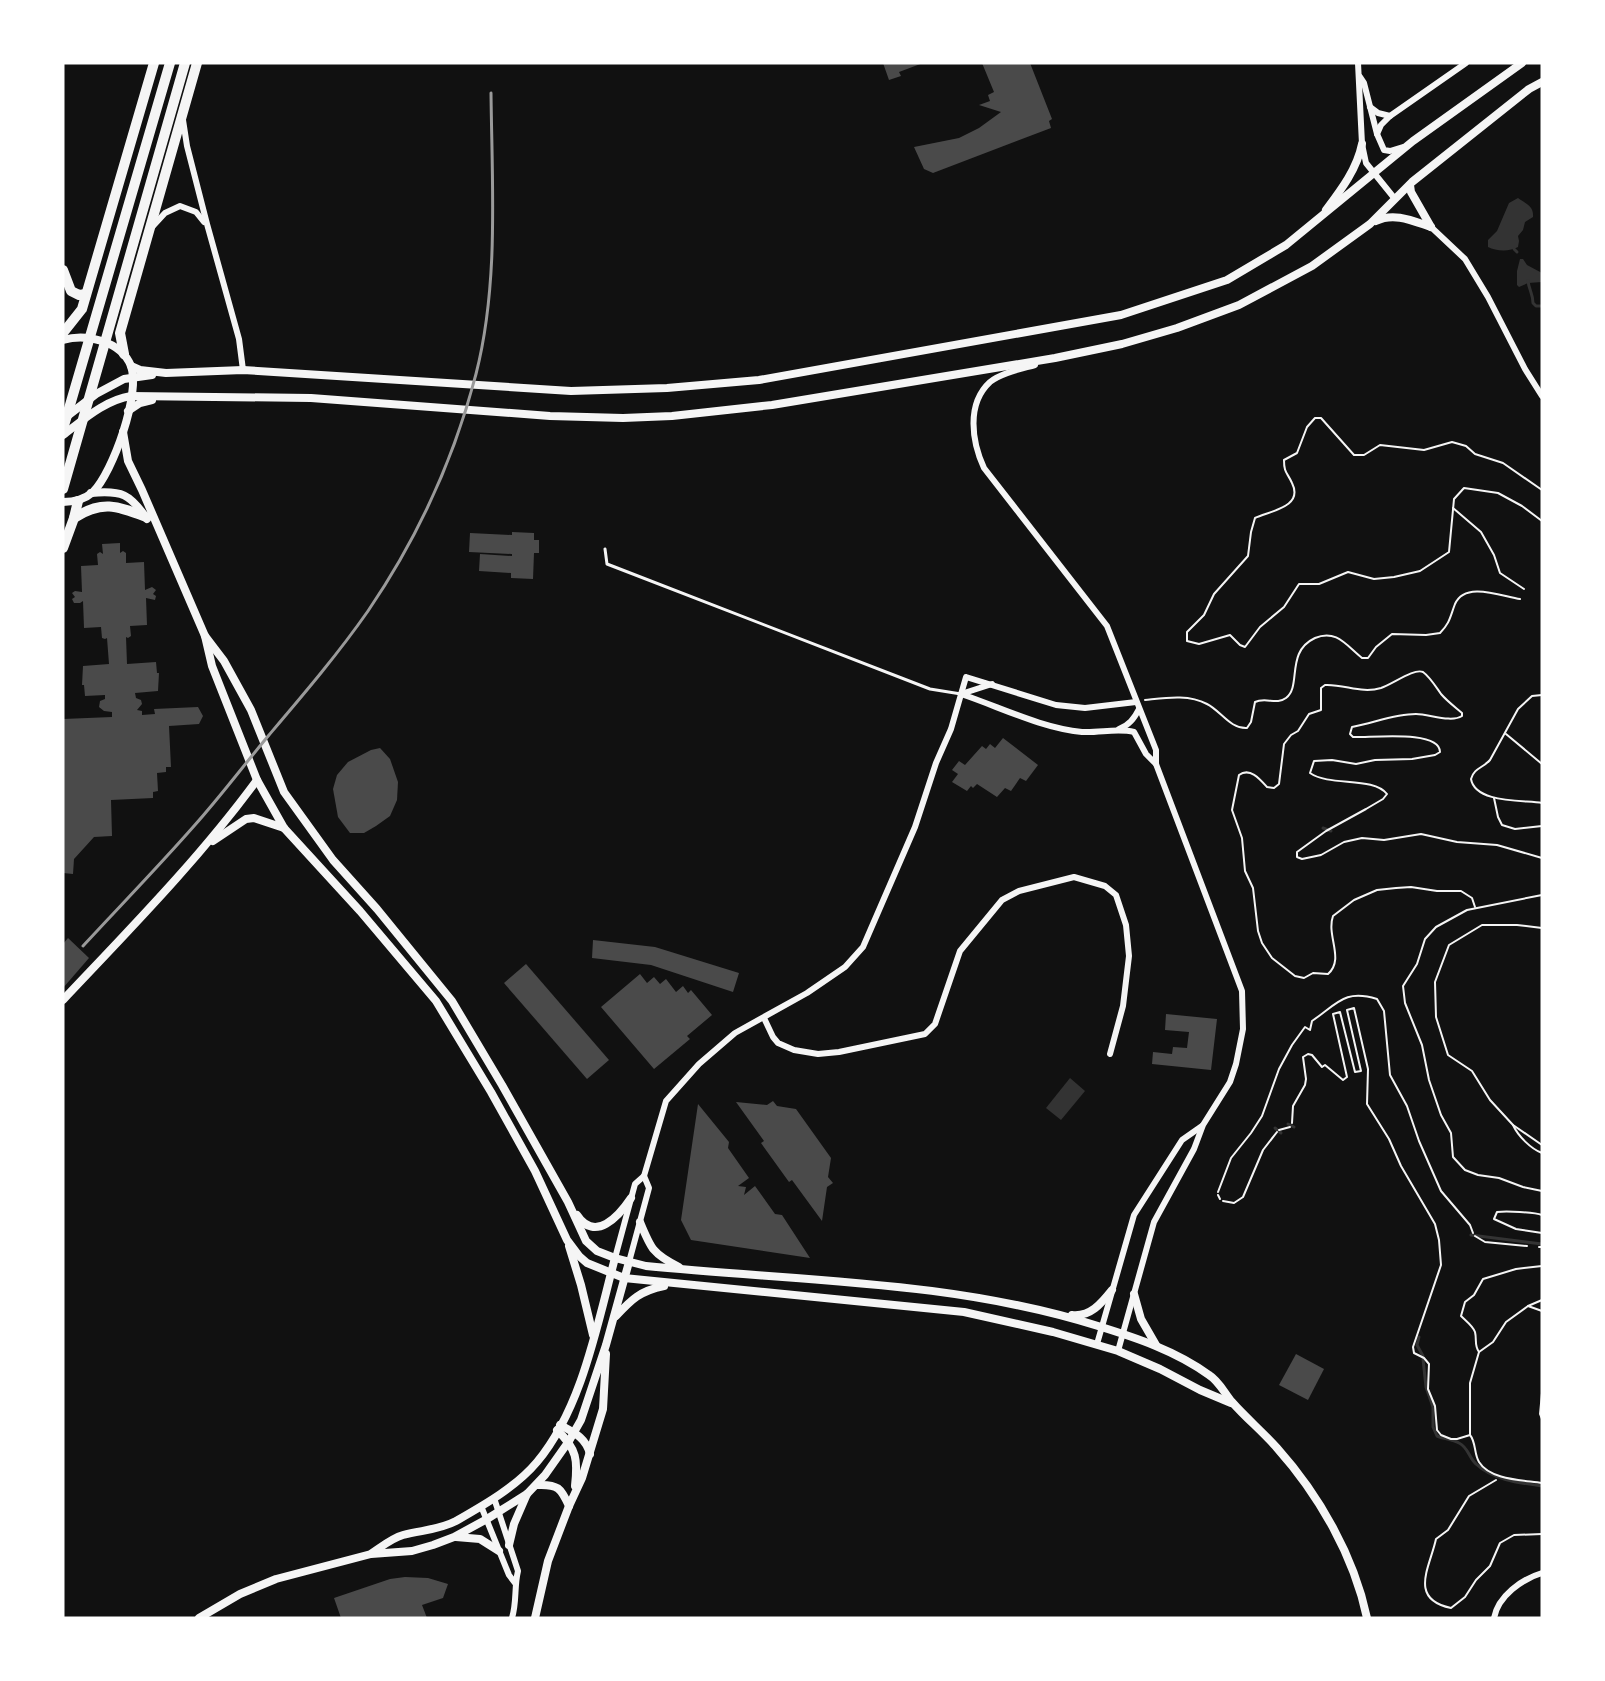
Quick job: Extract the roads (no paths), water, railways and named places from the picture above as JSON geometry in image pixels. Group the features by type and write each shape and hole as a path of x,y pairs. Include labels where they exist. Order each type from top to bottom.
{"highway":[{"path":"63,333 81,312 154,63"},
{"path":"63,429 170,63"},
{"path":"63,489 185,63"},
{"path":"124,354 120,333 197,63"},
{"path":"63,270 71,291 74,294 86,294"},
{"path":"63,548 78,501"},
{"path":"74,518 94,507 110,506 146,517"}],"street":[{"path":"1358,63 1362,144 1366,163 1395,199"},
{"path":"1377,134 1381,125 1390,116 1466,63"},
{"path":"63,419 96,394 129,378 166,373 243,370 571,391 667,388 759,380 1121,315 1227,280 1286,245 1413,141 1522,63"},
{"path":"1360,77 1364,83 1377,134 1384,150 1390,152 1413,141"},
{"path":"1370,224 1410,185 1529,89 1542,82"},
{"path":"1370,107 1378,113 1390,116"},
{"path":"182,117 207,224 239,339 243,370"},
{"path":"1318,220 1346,183 1360,154 1362,144"},
{"path":"1410,185 1411,192 1431,227 1465,260 1542,396"},
{"path":"150,230 165,213 180,206 196,212 207,224"},
{"path":"63,435 96,410 127,397 311,398 550,416 622,418 672,416 772,405 1055,358 1133,341 1177,328 1239,305 1312,266 1379,219 1400,217 1431,227"},
{"path":"63,340 74,337 109,344 124,354 131,366 140,370 166,373"},
{"path":"1055,358 1011,372 991,382 980,396 976,409 973,425 974,442 984,468 1107,626 1156,750 1156,764 1242,991 1244,1029 1236,1064 1222,1096 1203,1125 1194,1149 1154,1222 1118,1351"},
{"path":"63,502 78,501 91,493 109,470 128,411 127,397 131,366"},
{"path":"128,411 140,403 164,398"},
{"path":"123,432 128,461 205,636 212,666 257,780 284,828 360,910 436,1001 491,1092 535,1172 567,1240 581,1285 593,1338"},
{"path":"91,493 109,491 127,496 136,502 162,539"},
{"path":"205,636 224,661 251,710 284,792 333,860 377,909 452,1001 581,1222 590,1226 610,1223 631,1198"},
{"path":"371,1554 401,1535 436,1530 481,1506 522,1477 537,1462 569,1410 593,1338 635,1184 644,1176 666,1101 699,1064 735,1033 807,993 845,967 863,947 915,827 936,763 951,729 966,677 1056,705 1085,708 1136,702"},
{"path":"961,694 992,684"},
{"path":"961,694 1054,726 1083,732 1116,730 1134,732 1146,754 1156,764"},
{"path":"1116,730 1126,726 1134,719 1139,709"},
{"path":"63,1000 205,846 257,780"},
{"path":"205,846 246,819 254,818 284,828"},
{"path":"764,1017 778,1043 794,1050 818,1054 839,1052 925,1034 935,1024 960,951 1002,900 1019,891 1074,877 1105,886 1116,896 1126,925 1129,956 1123,1006 1110,1054"},
{"path":"1097,1344 1134,1215 1182,1140 1203,1125"},
{"path":"199,1618 260,1584 293,1573 371,1554 412,1551 454,1537 499,1512 537,1485 575,1432 588,1402 649,1188 644,1176"},
{"path":"568,1202 586,1241 597,1251 629,1262 685,1270 851,1281 966,1294 1059,1314 1156,1345 1211,1376 1233,1404 1294,1468 1319,1504 1337,1536 1361,1588 1367,1618"},
{"path":"640,1222 656,1254 685,1270"},
{"path":"567,1240 587,1263 624,1278 674,1285 964,1312 1097,1344 1160,1369 1233,1404"},
{"path":"613,1318 637,1294 649,1289 674,1285"},
{"path":"1059,1314 1079,1316 1095,1309 1112,1290"},
{"path":"1134,1294 1141,1319 1156,1345"},
{"path":"535,1618 546,1570 568,1506 582,1478 603,1409 606,1345"},
{"path":"559,1428 575,1432 587,1445 590,1455"},
{"path":"559,1428 569,1441 577,1461 574,1492"},
{"path":"537,1485 552,1484 559,1488 568,1506"},
{"path":"509,1545 514,1524 527,1494"},
{"path":"494,1498 518,1571 512,1618"},
{"path":"481,1506 509,1575 515,1583"},
{"path":"454,1537 480,1539 500,1551"},
{"path":"1494,1618 1502,1601 1514,1587 1533,1576 1542,1574"}],"lane":[{"path":"605,549 606,564 930,689 961,694"}],"waterway":[{"path":"1514,249 1517,252"},
{"path":"1528,281 1533,303 1536,306 1542,306"},
{"path":"1323,828 1331,831"},
{"path":"1288,1124 1294,1127"},
{"path":"1275,1128 1281,1133"},
{"path":"1471,1235 1542,1244"},
{"path":"1419,1337 1417,1345 1423,1356"},
{"path":"1423,1359 1426,1387 1433,1407 1433,1427 1437,1436 1462,1445 1476,1464 1490,1474 1507,1480 1542,1486"}],"railway":[{"path":"83,946 204,815 332,659 386,584 418,527 457,437 476,374 483,340 491,270 493,199 491,93"}]}
